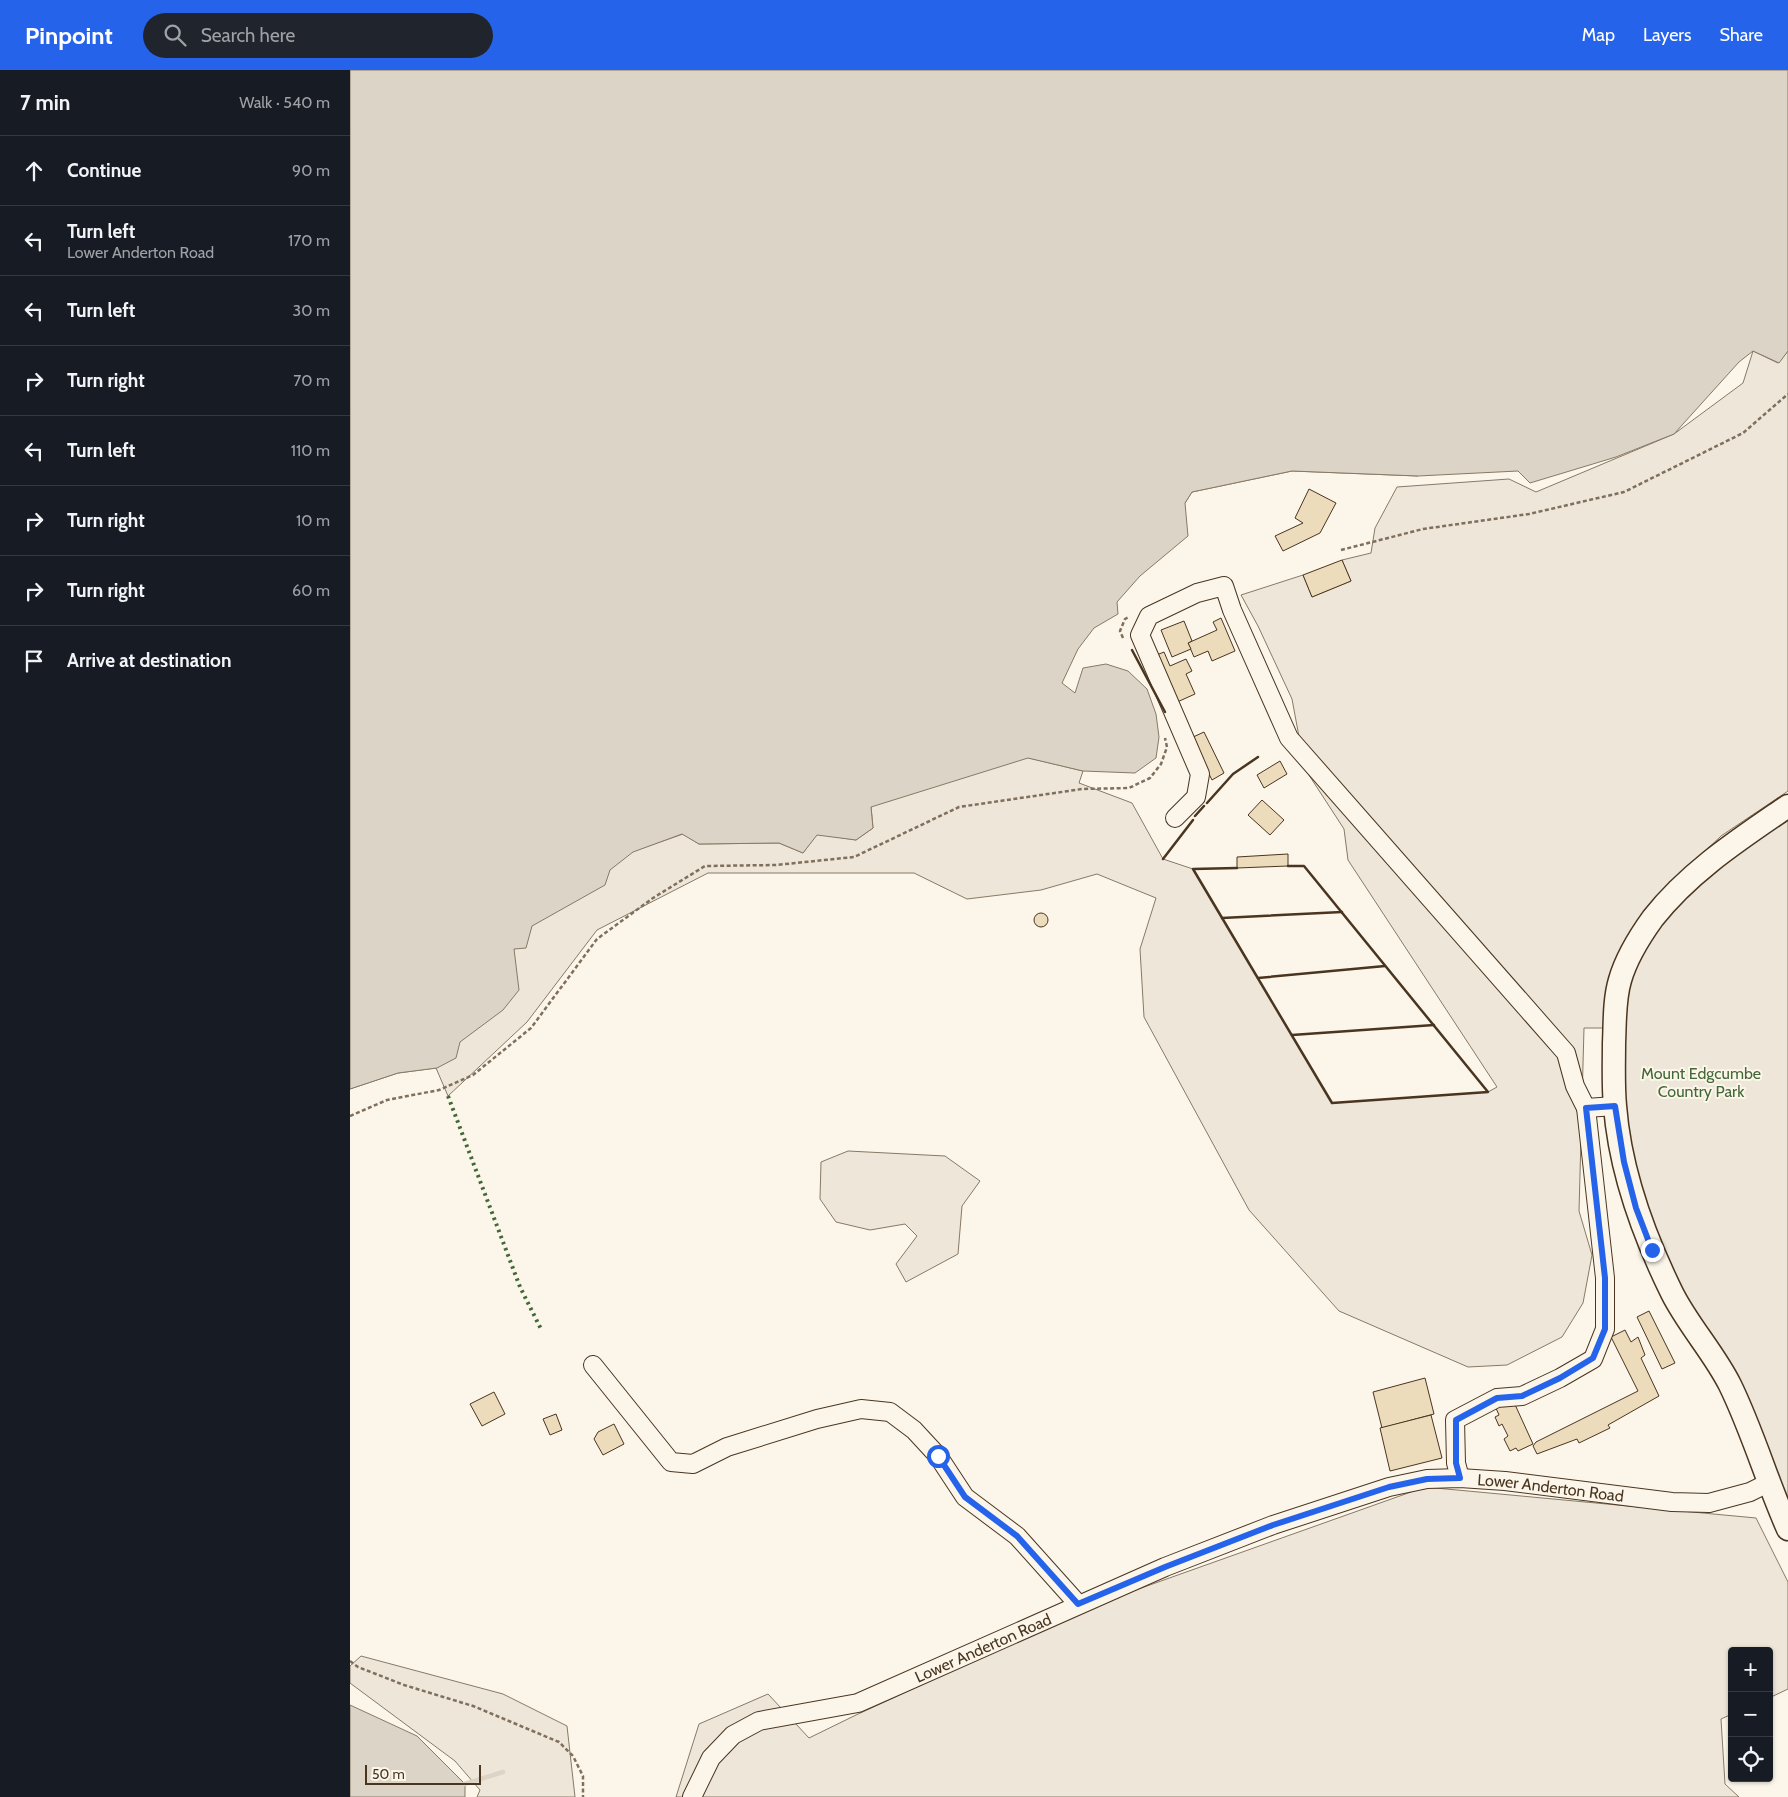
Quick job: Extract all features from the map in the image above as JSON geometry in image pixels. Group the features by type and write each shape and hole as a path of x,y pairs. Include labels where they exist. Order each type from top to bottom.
{"main road":[{"path":"1788,806 1718,854 1686,882 1654,918 1632,952 1620,981 1615,1016 1615,1106 1624,1162 1636,1208 1652,1250 1673,1295 1729,1384 1788,1529"}],"street":[{"path":"1176,818 1196,797 1200,774 1140,635 1149,616 1197,593 1224,586 1232,610 1289,738 1566,1052 1575,1086 1586,1108 1605,1278 1605,1329 1593,1358 1560,1378 1522,1396 1497,1398 1456,1420 1456,1463 1460,1478"},
{"path":"1586,1108 1615,1106"},
{"path":"593,1365 672,1462 693,1464 727,1447 834,1415 861,1409 890,1412 914,1430 938,1456 965,1497 1017,1536 1078,1604"},
{"name":"Lower Anderton Road","path":"692,1797 711,1758 733,1735 759,1721 858,1703 1165,1567 1273,1525 1389,1487 1427,1479 1460,1478 1505,1481 1672,1502 1709,1503 1750,1492 1770,1482"}],"path":[{"path":"1341,550 1423,528 1529,514 1624,492 1743,433 1788,394"},
{"path":"1120,631 1124,641"},
{"path":"350,1116 387,1100 439,1090 473,1076 531,1028 597,939 653,898 705,866 776,865 854,857 959,807 1082,789 1129,788 1150,778 1161,764 1166,747 1164,729"},
{"path":"350,1661 404,1685 473,1706 559,1742 573,1756 583,1776 583,1797"}],"green space":[{"path":"1753,351 1778,363 1788,351 1788,791 1721,836 1662,892 1616,958 1608,1028 1584,1028 1579,1211 1592,1255 1583,1303 1562,1337 1507,1365 1468,1367 1339,1311 1249,1210 1144,1017 1140,949 1156,898 1097,874 1041,890 967,899 914,873 708,873 597,930 527,1022 448,1096 436,1068 398,1073 350,1089 1064,359 1418,476 1292,471 1192,492 1185,503 1087,599 1029,758 1083,771 1079,783 1132,803 1163,859 1193,869 1332,1103 1488,1092 1497,1087 1348,860 1344,829 1305,769 1292,699 1258,626 1241,595 1303,575 1312,597 1351,581 1342,560 1371,553 1375,528 1397,487 1509,479 1536,492 1674,434 1743,383","holes":["663,806 871,807 873,828 856,840 817,834 803,853 779,843 699,844 683,834 634,851"]},
{"name":"Mount Edgcumbe Country Park","path":"1788,806 1788,1529 1695,1330 1624,1162 1620,981 1686,882"},
{"path":"848,1151 945,1156 980,1181 962,1206 958,1254 906,1282 896,1264 917,1236 905,1224 870,1230 836,1222 820,1199 821,1162"},
{"path":"1425,1487 1756,1518 1788,1582 1788,1689 1773,1696 1773,1647 1728,1647 1728,1716 1721,1719 1725,1784 1739,1797 676,1797 699,1724 768,1694 809,1738 1102,1602"},
{"path":"361,1656 503,1694 567,1726 575,1797 477,1797 480,1790 455,1761 350,1683 350,1666"}],"shaded area":[{"path":"350,70 1788,70 1788,351 1779,363 1753,351 1739,362 1674,434 1616,457 1530,483 1518,471 1418,476 1292,471 1192,492 1185,503 1188,536 1140,576 1117,602 1118,614 1094,628 1078,649 1062,683 1075,693 1083,668 1106,664 1128,671 1147,689 1156,714 1159,737 1156,758 1135,773 1083,771 1028,758 871,807 873,828 856,840 817,835 803,853 779,843 699,844 682,834 633,852 610,870 605,885 532,926 526,948 514,949 519,990 503,1010 460,1042 456,1058 437,1068 398,1073 350,1089"},
{"path":"350,1705 417,1736 465,1784 465,1797 350,1797"}],"building":[{"path":"1309,489 1336,503 1320,533 1283,551 1275,536 1303,523 1295,518"},
{"path":"1342,560 1351,581 1312,597 1303,575"},
{"path":"1221,618 1235,651 1212,661 1208,651 1194,657 1188,643 1217,630 1213,622"},
{"path":"1184,621 1192,641 1188,643 1191,649 1172,657 1161,630"},
{"path":"1164,652 1170,666 1186,659 1192,671 1186,674 1195,694 1175,703 1154,656"},
{"path":"1204,732 1224,773 1212,780 1191,738"},
{"path":"1280,761 1287,774 1264,788 1257,775"},
{"path":"1262,800 1284,820 1270,835 1248,815"},
{"path":"1288,854 1288,866 1237,868 1237,857"},
{"path":"1041,913 1046,915 1048,920 1046,925 1041,927 1036,925 1034,920 1036,915"},
{"path":"1649,1311 1675,1363 1662,1369 1637,1317"},
{"path":"1625,1330 1631,1342 1638,1337 1645,1355 1641,1358 1659,1396 1608,1425 1610,1428 1579,1443 1577,1439 1537,1454 1533,1446 1536,1442 1638,1391 1611,1337"},
{"path":"1425,1378 1434,1414 1382,1428 1373,1392"},
{"path":"494,1392 505,1414 482,1426 470,1404"},
{"path":"1512,1398 1533,1444 1518,1451 1516,1448 1510,1451 1504,1439 1508,1436 1502,1424 1499,1426 1495,1417 1499,1415 1495,1406"},
{"path":"556,1414 562,1430 550,1435 543,1419"},
{"path":"1431,1415 1442,1458 1390,1471 1380,1428"},
{"path":"614,1424 624,1444 603,1455 594,1439 598,1432"}],"waterway":[{"path":"461,1785 503,1772"}],"hedge":[{"path":"448,1096 520,1287 541,1329"}],"wall":[{"path":"1132,650 1165,712"},
{"path":"1207,803 1233,774 1258,757"},
{"path":"1195,816 1204,806"},
{"path":"1163,859 1193,820"},
{"path":"1237,868 1193,869 1332,1103 1488,1092 1304,866 1288,866"},
{"path":"1222,918 1342,912"},
{"path":"1258,978 1385,966"},
{"path":"1292,1035 1434,1025"}],"route":[{"path":"938,1456 965,1497 1017,1536 1078,1604 1165,1567 1273,1525 1389,1487 1427,1479 1460,1478 1456,1463 1456,1420 1497,1398 1522,1396 1560,1378 1593,1358 1605,1329 1605,1278 1586,1108 1615,1106 1624,1162 1636,1208 1652,1250"}]}
